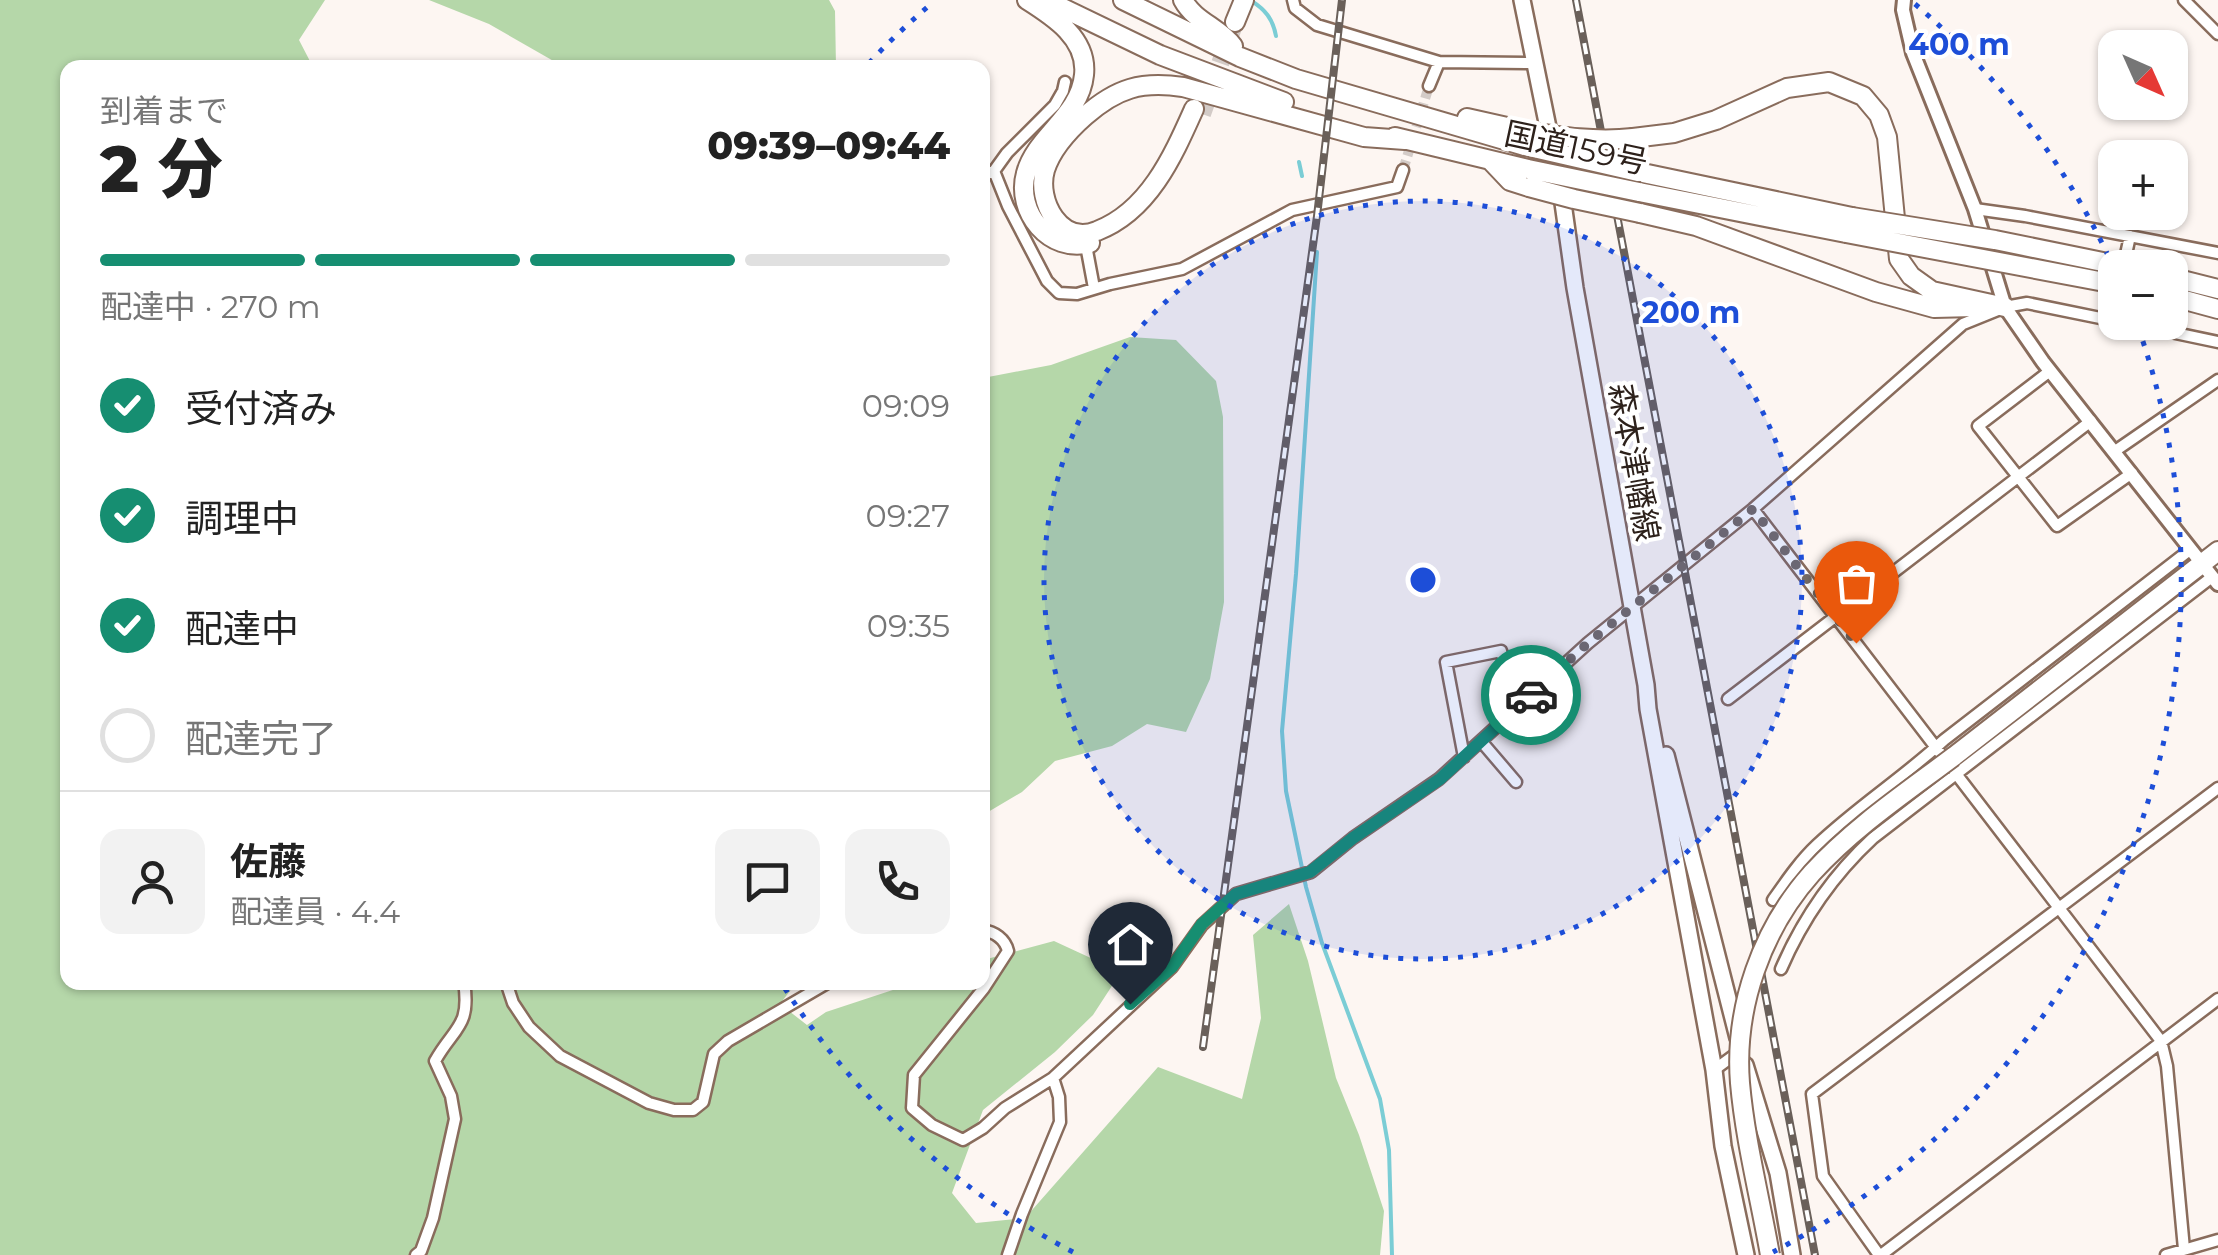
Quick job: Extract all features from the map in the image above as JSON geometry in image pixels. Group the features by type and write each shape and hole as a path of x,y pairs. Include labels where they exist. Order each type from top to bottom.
{"highway":[{"path":"1028,0 1058,20 1072,35 1083,58 1084,77 1076,100 1024,176 1030,215 1052,239 1068,244 1085,240 1148,192 1198,111"},
{"name":"国道159号","path":"1046,0 1160,55 1255,93 1405,140 1492,162 1529,178 1639,182"},
{"path":"1123,0 1240,57 1296,79 1525,139 1607,140 1674,133 1716,120 1787,88 1828,82 1863,96 1879,115 1887,137 1899,259 1912,276 1932,291 2005,307"},
{"path":"1182,0 1200,22 1228,38 1240,57"},
{"path":"1234,0 1231,20 1244,0"},
{"path":"1085,240 1050,213 1043,194 1046,166 1057,145 1074,126 1113,94 1130,88 1163,84 1183,87 1364,137 1405,140"},
{"name":"国道159号","path":"1525,139 1639,182 2098,280"},
{"path":"1529,178 1574,200 1696,226 1876,292 1934,308 2005,307"},
{"name":"国道159号","path":"1849,225 1995,240 2098,261"},
{"path":"2188,282 2218,290"},
{"path":"2188,300 2218,308"},
{"path":"1783,1253 1747,1132 1740,1080 1743,1013 1756,966 1780,918 1812,874 1855,833 1955,766 2206,568 2218,551"}],"main road":[{"name":"森本津幡線","path":"1522,0 1562,196 1574,288 1714,1070 1723,1146 1746,1255"},
{"name":"森本津幡線","path":"1648,699 1654,707 1752,1096 1778,1172 1783,1253"}],"street":[{"path":"1293,0 1295,8 1317,24 1439,62 1534,63"},
{"path":"1904,0 1902,10 1913,52 1975,209 2005,307 2206,568"},
{"path":"2184,0 2218,34"},
{"path":"1429,86 1439,62"},
{"path":"990,171 1055,105 1065,82"},
{"path":"990,176 1047,280 1059,293 1077,294 1182,268 1292,210 1397,187 1403,170"},
{"path":"1975,209 2218,254"},
{"path":"2127,250 2130,236"},
{"path":"1085,240 1094,288"},
{"path":"982,990 914,1074 912,1108 932,1125 962,1140 1053,1078 1172,967 1202,924 1236,894 1303,874 1440,779 1588,643 1753,509 1963,324 2005,307 2027,303 2098,315"},
{"path":"2188,335 2218,342"},
{"path":"2050,370 1978,426 2057,526 2132,473"},
{"path":"2115,451 2218,380"},
{"path":"1728,699 2091,421"},
{"path":"1753,509 1936,748 1955,766 2161,1041 2167,1066 2181,1252"},
{"path":"1773,900 1816,846 1936,748 2017,689 2206,568"},
{"path":"1781,969 1812,907 1841,869 1873,838 1955,766 2033,711 2206,568"},
{"path":"1464,757 1446,662 1501,650 1517,708"},
{"path":"1481,742 1516,782"},
{"path":"2218,788 1812,1094 1823,1176 1880,1255 2218,999"},
{"path":"1785,882 1812,907"},
{"path":"990,931 1006,942 1008,952 990,979"},
{"path":"416,1255 433,1218 455,1119 451,1096 434,1061 460,1027 467,1002 465,990"},
{"path":"509,990 529,1027 560,1056 649,1103 692,1110 704,1102 714,1054 728,1041 815,990"},
{"path":"1714,1070 1741,1051"},
{"path":"1008,1255 1060,1122 1053,1078"},
{"path":"2166,1255 2218,1240"}],"green space":[{"path":"0,0 325,0 299,40 309,60 60,60 60,990 791,990 780,1004 807,1025 826,1012 893,990 990,990 990,958 1054,941 1121,972 1093,1015 1055,1052 983,1110 952,1193 976,1223 1025,1218 1158,1067 1242,1099 1261,1018 1253,935 1289,904 1308,961 1336,1078 1384,1211 1380,1255 0,1255"},
{"path":"429,0 829,0 835,11 836,60 552,60 489,24"},
{"path":"1130,337 1176,340 1216,381 1223,417 1224,602 1210,679 1186,732 1147,724 1112,746 1055,761 1022,792 990,811 990,377 1051,365"}],"waterway":[{"path":"1250,0 1268,15 1276,36"},
{"path":"1299,162 1302,176"},
{"path":"1317,252 1282,731 1286,791 1322,943 1380,1099 1389,1150 1392,1255"}],"tunnel":[{"path":"1202,114 1235,22"},
{"path":"1403,170 1429,86"}],"railway":[{"path":"1203,1047 1317,216 1342,0"},
{"path":"1576,0 1815,1255"}],"way so far":[{"path":"1531,695 1588,643 1753,509 1856,643"}],"route":[{"path":"1130,1004 1172,967 1202,924 1236,894 1310,872 1440,779 1531,695"}]}
